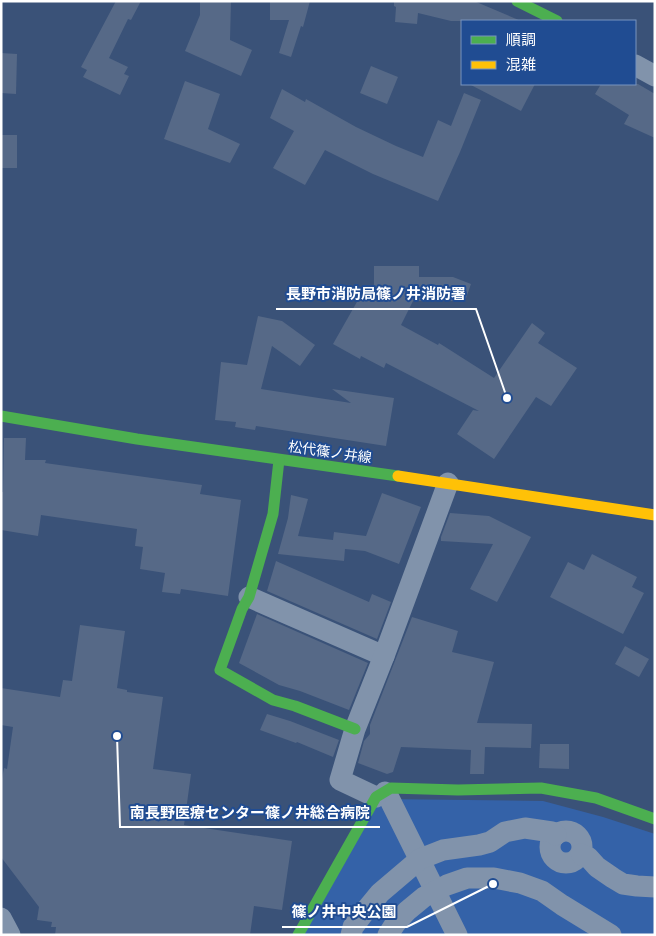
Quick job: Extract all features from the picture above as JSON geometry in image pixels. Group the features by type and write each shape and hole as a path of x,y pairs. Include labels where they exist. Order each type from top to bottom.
{"street":[{"path":"517,1 555,20"},
{"path":"636,66 655,76"},
{"name":"松代篠ノ井線","path":"1,416 137,439 448,483 655,515"},
{"path":"280,460 273,514 248,597 220,670 274,700 296,706 355,729"},
{"path":"448,483 355,729 340,780 389,798 457,935"},
{"path":"248,597 384,656"},
{"path":"298,935 381,794 391,788 458,790 541,788 596,798 655,819"},
{"path":"350,935 353,927 380,893 420,860 443,850 490,842 505,832 525,828 552,832 556,835 558,832 566,830 574,832 580,837 583,845 581,854 588,857 597,867 623,884 655,887"},
{"path":"388,935 407,911 424,897 447,885 467,878 494,878 520,883 542,891 611,935"},
{"path":"1,918 10,935"}],"shaded area":[{"path":"380,799 543,801 603,817 655,834 655,935 301,935"}],"building":[{"path":"116,1 141,1 131,20 128,19 109,58 128,67 124,74 129,76 120,95 83,77 87,70 81,67"},
{"path":"200,1 231,1 230,40 252,50 241,76 185,51 200,15"},
{"path":"270,1 310,1 303,27 301,26 291,57 279,53 289,20 270,20"},
{"path":"394,1 474,1 519,20 451,21 418,13 417,24 395,22 396,7 394,6"},
{"path":"1,53 17,54 16,94 1,93"},
{"path":"371,66 398,77 387,104 360,93"},
{"path":"185,81 220,94 208,129 240,144 230,163 164,139"},
{"path":"638,84 655,94 655,138 624,124 629,115 595,94 600,85"},
{"path":"471,85 534,85 521,111"},
{"path":"282,89 305,102 306,99 356,127 423,157 438,120 451,126 464,93 481,100 438,201 373,174 325,150 305,185 273,168 294,131 270,118"},
{"path":"1,135 17,135 17,168 1,168"},
{"path":"374,266 419,266 419,277 453,277 471,284 465,301 413,301 401,325 438,345 439,343 494,378 532,323 545,333 538,343 577,368 551,406 536,397 494,459 457,434 473,410 479,411 386,363 384,368 361,356 360,359 333,344 366,286 374,290"},
{"path":"258,316 282,321 315,345 300,366 272,346 261,389 351,403 332,389 394,398 386,446 256,426 255,430 235,427 236,422 215,420 221,362 247,365"},
{"path":"4,438 26,438 25,460 46,460 45,463 202,485 200,494 241,500 228,596 181,589 180,594 162,592 165,573 140,569 143,547 135,546 137,529 41,515 38,536 1,530"},
{"path":"382,493 421,507 399,564 365,551 345,549 344,561 278,554 288,518 291,495 308,499 298,536 333,540 334,532 366,536"},
{"path":"450,513 489,516 531,537 497,602 470,589 493,544 441,541"},
{"path":"592,554 637,577 632,587 644,593 623,634 550,597 568,562 584,570"},
{"path":"276,561 369,602 372,594 391,602 377,639 267,591"},
{"path":"257,614 368,663 349,710 279,685 239,663"},
{"path":"412,617 458,631 452,652 494,662 477,723 532,724 531,748 485,747 484,774 470,774 471,750 401,747 393,772 387,774 358,763 364,741 370,734 370,725"},
{"path":"80,625 125,631 117,688 127,690 127,692 163,697 153,769 191,774 184,825 292,841 282,910 254,906 250,935 55,935 56,927 51,927 52,922 37,920 39,907 1,857 1,784 4,768 7,769 13,727 1,725 1,688 60,697 63,680 72,681"},
{"path":"625,646 649,659 639,677 615,664"},
{"path":"267,714 339,740 333,757 297,742 260,730"},
{"path":"540,744 569,744 569,769 539,768"}],"traffic: fast":[{"path":"517,1 555,20"},
{"path":"1,416 137,439 398,476"},
{"path":"279,460 273,514 249,597 242,609 220,670 273,700 295,706 355,729"},
{"path":"298,935 376,797 391,788 458,790 541,788 596,798 655,819"}],"traffic: slow":[{"path":"398,476 655,515"}],"place":[{"name":"長野市消防局篠ノ井消防署","path":"507,398"},
{"name":"南長野医療センター篠ノ井総合病院","path":"117,736"},
{"name":"篠ノ井中央公園","path":"493,884"}]}
